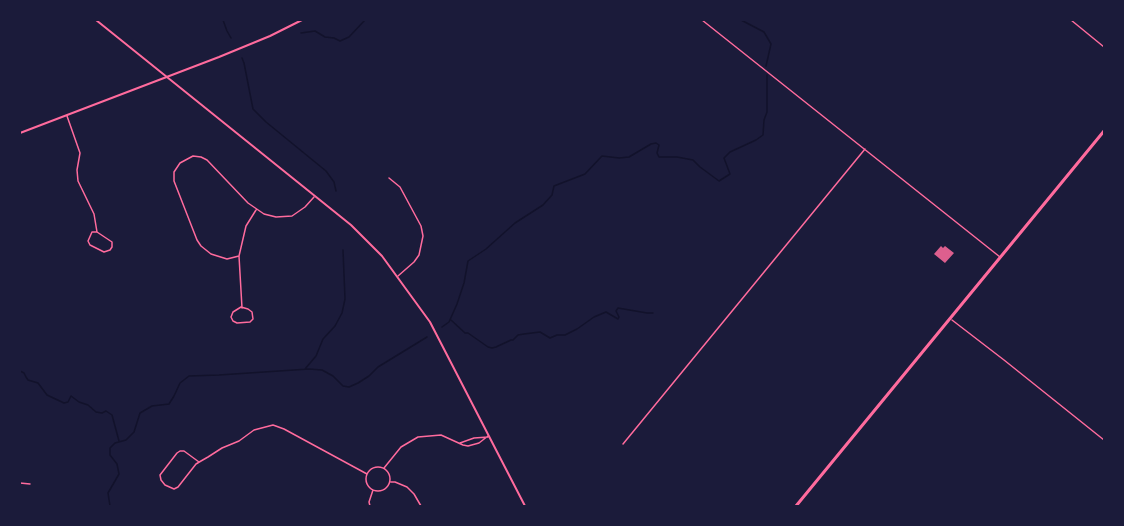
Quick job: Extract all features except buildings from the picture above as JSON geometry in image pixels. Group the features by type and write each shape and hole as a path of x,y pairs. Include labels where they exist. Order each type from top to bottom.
{"main road":[{"path":"796,507 1104,131"}],"street":[{"path":"96,20 315,195 382,256 430,322 525,507"},
{"path":"20,133 270,36 302,20"},
{"path":"702,20 1001,257"},
{"path":"1071,20 1104,47"},
{"path":"67,114 80,153 78,181 94,214 97,232 112,242 110,250 104,252 90,245 88,237 92,232 97,232"},
{"path":"623,444 865,149"},
{"path":"239,256 227,259 211,254 197,240 174,181 174,172 180,163 193,156 207,160 256,210 276,217 292,216 305,207 315,195"},
{"path":"389,178 400,187 421,226 423,236 419,255 397,276"},
{"path":"242,308 239,256 246,226 256,210"},
{"path":"242,308 252,312 253,319 247,323 233,321 231,317 233,312 242,308"},
{"path":"951,319 1104,440"},
{"path":"199,462 184,451 180,451 160,475 161,480 165,485 174,489 199,462 248,436 254,430 273,425 367,474"},
{"path":"384,468 401,447 418,437 441,435 468,446 479,443 488,436"},
{"path":"459,443 488,436"},
{"path":"373,468 384,468 390,474 387,488 380,491 373,490 368,485 367,474 373,468"},
{"path":"390,482 407,487 421,507"},
{"path":"20,483 30,484"},
{"path":"370,507 369,502 373,490"}],"waterway":[{"path":"223,20 231,38"},
{"path":"301,33 315,31 325,37 340,41 349,37 365,20"},
{"path":"741,20 764,32 771,44 766,66"},
{"path":"242,58 253,109 326,171 334,182 336,191"},
{"path":"442,327 449,322 457,304 468,261 486,249 515,223 543,205 552,195 554,186 585,174 602,156 629,157 656,143 659,145 657,153 659,157 693,160 719,181 730,174 724,158 730,152 763,135 767,112 767,75"},
{"path":"305,369 316,356 323,339 335,326 342,313 345,299 343,250"},
{"path":"451,320 465,333 492,348 513,340 518,335 540,332 550,338 565,335 606,312 618,319 616,311 618,308 653,313"},
{"path":"110,506 108,493 119,474 117,464 110,455 110,448 115,443 126,440 134,432 140,413 152,406 169,404 180,383 189,376 309,369 322,370 333,376 343,386 349,387 427,337"},
{"path":"20,371 28,380 38,383 47,395 64,403 68,402 71,396 96,412 106,411 112,415 119,441"}]}
